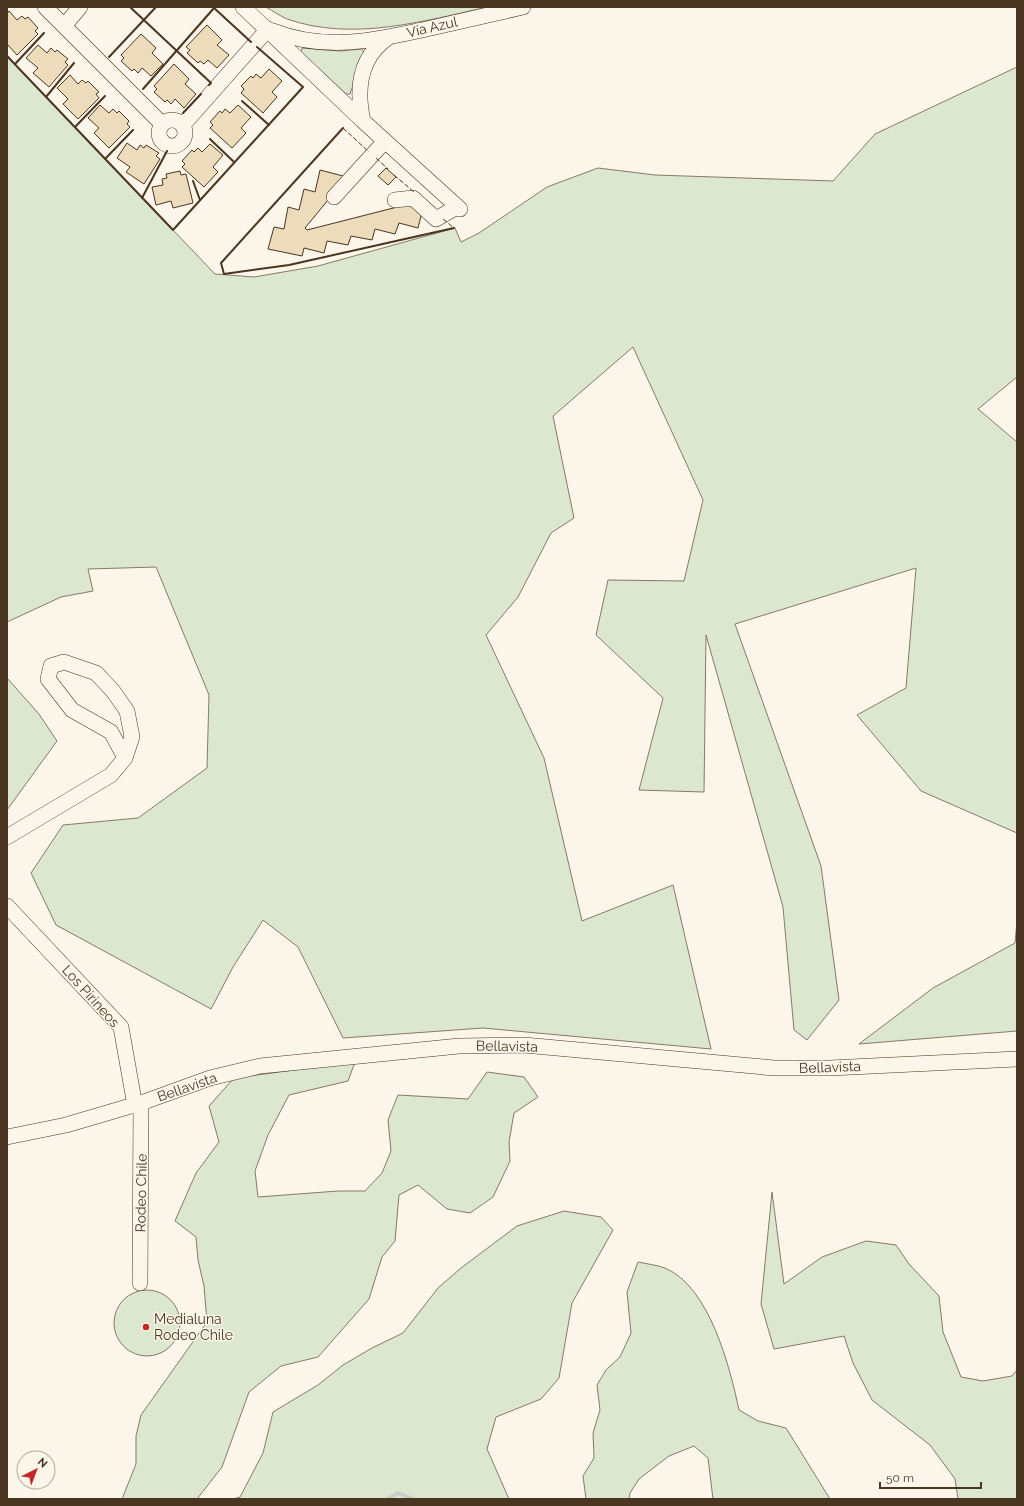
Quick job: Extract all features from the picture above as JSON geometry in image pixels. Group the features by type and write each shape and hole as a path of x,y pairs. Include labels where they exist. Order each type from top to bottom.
{"street":[{"path":"46,7 162,124"},
{"path":"64,26 80,7"},
{"name":"Vía Azul","path":"243,7 268,29 363,121 458,208 436,219 413,198 395,200"},
{"name":"Vía Azul","path":"268,29 293,38 318,43 354,43 389,37 523,7"},
{"path":"183,125 268,29"},
{"name":"Vía Azul","path":"363,121 359,95 362,72 374,50 389,37"},
{"path":"176,120 183,125 186,136 179,144 174,146 164,144 160,139 159,134 162,124 166,121 176,120"},
{"path":"334,197 385,141"},
{"path":"7,837 111,775 125,758 132,737 127,711 113,691 96,673 64,662 51,666 48,679 72,710 111,732 125,758"},
{"name":"Los Pirineos","path":"7,906 121,1027 138,1104"},
{"name":"Bellavista","path":"7,1137 66,1125 138,1104 205,1080 260,1066 459,1046 539,1046 774,1068 830,1068 1017,1059"},
{"name":"Rodeo Chile","path":"138,1104 140,1283"}],"green space":[{"path":"266,7 488,7 388,27 337,29 312,26 287,19"},
{"path":"302,48 340,51 362,49 364,52 350,94 346,94 301,52"},
{"path":"7,56 215,274 254,277 318,266 455,228 461,242 479,233 547,187 598,168 655,175 833,181 875,134 1017,67 1017,377 978,409 1017,442 1017,833 921,791 857,715 906,688 916,568 735,624 821,866 839,1000 807,1040 794,1030 783,907 706,635 704,792 639,790 663,698 596,635 608,580 684,581 703,500 633,347 553,416 574,518 551,533 518,597 486,635 544,758 582,921 673,885 711,1049 483,1028 343,1038 298,947 263,920 233,967 211,1009 56,925 31,873 63,825 138,818 207,768 209,695 156,567 88,569 93,591 61,597 7,622"},
{"path":"7,678 39,714 57,741 7,810"},
{"path":"1017,921 1017,1031 859,1044 933,988 1015,943"},
{"path":"355,1062 348,1081 289,1095 268,1135 255,1171 258,1197 338,1191 365,1191 382,1173 391,1151 388,1120 398,1095 468,1099 487,1072 524,1077 538,1097 514,1113 509,1142 510,1161 493,1197 470,1213 447,1209 418,1185 399,1195 395,1241 382,1257 369,1299 318,1357 281,1366 249,1392 222,1467 197,1499 122,1499 136,1464 136,1436 141,1415 207,1322 204,1286 198,1260 196,1237 175,1221 196,1173 219,1142 209,1106 234,1078"},
{"path":"772,1192 784,1284 822,1257 866,1241 896,1245 909,1264 939,1296 943,1332 961,1377 983,1381 1012,1376 1017,1370 1017,1499 958,1499 955,1479 930,1445 872,1400 853,1363 844,1336 774,1349 761,1304"},
{"path":"564,1211 601,1217 613,1230 572,1303 559,1378 541,1399 496,1417 487,1449 509,1499 233,1499 240,1497 263,1453 273,1412 318,1385 343,1365 372,1348 403,1333 438,1288 461,1268 517,1226"},
{"path":"638,1262 665,1268 681,1278 694,1292 706,1310 716,1330 730,1373 739,1410 758,1421 786,1428 830,1499 713,1499 708,1458 694,1446 669,1456 639,1479 630,1493 629,1499 586,1499 583,1476 594,1458 593,1433 600,1410 597,1385 606,1370 620,1357 631,1333 627,1292"},
{"name":"Medialuna Rodeo Chile","path":"147,1290 160,1292 175,1305 178,1310 180,1323 178,1336 165,1351 160,1354 147,1356 134,1354 119,1341 116,1336 114,1323 116,1310 129,1295 134,1292"}],"building":[{"path":"9,11 17,20 22,16 25,19 28,17 38,28 35,31 38,34 17,55 7,44 7,14"},
{"path":"207,25 222,40 217,45 229,55 217,68 208,60 204,64 200,61 198,63 187,53 190,50 186,47"},
{"path":"141,34 156,48 152,53 163,64 151,76 142,68 138,73 134,69 132,71 121,61 124,58 121,55"},
{"path":"38,45 47,53 51,48 55,52 57,50 68,59 65,62 68,65 49,87 33,73 38,68 26,58"},
{"path":"174,64 189,79 185,84 196,94 184,108 175,99 171,104 167,100 165,102 154,92 157,89 154,86"},
{"path":"269,69 282,81 272,92 277,97 263,113 241,93 244,89 241,86 251,76 253,78 256,74 261,78"},
{"path":"70,75 78,84 82,80 86,83 88,81 99,92 96,94 99,98 78,119 63,104 68,99 57,88"},
{"path":"100,105 109,113 113,109 117,113 119,111 129,121 127,124 130,127 109,148 94,133 99,128 88,118"},
{"path":"238,105 251,117 241,128 246,133 232,148 210,128 213,125 210,122 220,111 222,113 225,109 230,113"},
{"path":"127,143 137,150 140,145 144,148 146,145 159,153 156,156 160,159 144,184 126,172 130,167 117,158"},
{"path":"210,144 223,155 213,167 218,172 204,187 182,167 185,164 182,161 192,150 194,152 198,148 202,152"},
{"path":"386,168 396,177 388,185 378,176"},
{"path":"320,170 347,177 305,228 307,230 413,203 422,212 418,228 399,223 395,234 375,229 372,240 351,236 348,245 327,241 324,253 304,248 302,256 268,249 274,227 284,229 288,207 299,210 304,189 315,192"},
{"path":"180,171 181,175 186,174 193,203 173,208 171,201 156,205 152,187 163,185 162,179 167,178 166,174"}],"waterway":[{"path":"387,1499 398,1493 413,1499"}],"fence":[{"path":"343,128 369,152"},
{"path":"376,158 388,169"},
{"path":"394,175 414,192"},
{"path":"443,219 454,228"}],"wall":[{"path":"130,7 211,83 209,85"},
{"path":"109,57 156,7"},
{"path":"213,7 251,42"},
{"path":"143,89 214,8"},
{"path":"15,64 44,33"},
{"path":"7,56 173,230 303,87 257,47"},
{"path":"46,97 74,63"},
{"path":"183,113 201,94"},
{"path":"75,127 105,96"},
{"path":"242,101 269,125"},
{"path":"343,128 221,263 224,274 289,265 454,228"},
{"path":"105,159 133,130"},
{"path":"210,139 234,162"},
{"path":"142,198 167,151"},
{"path":"193,181 200,200"}],"place":[{"name":"Medialuna Rodeo Chile","path":"146,1327"}]}
